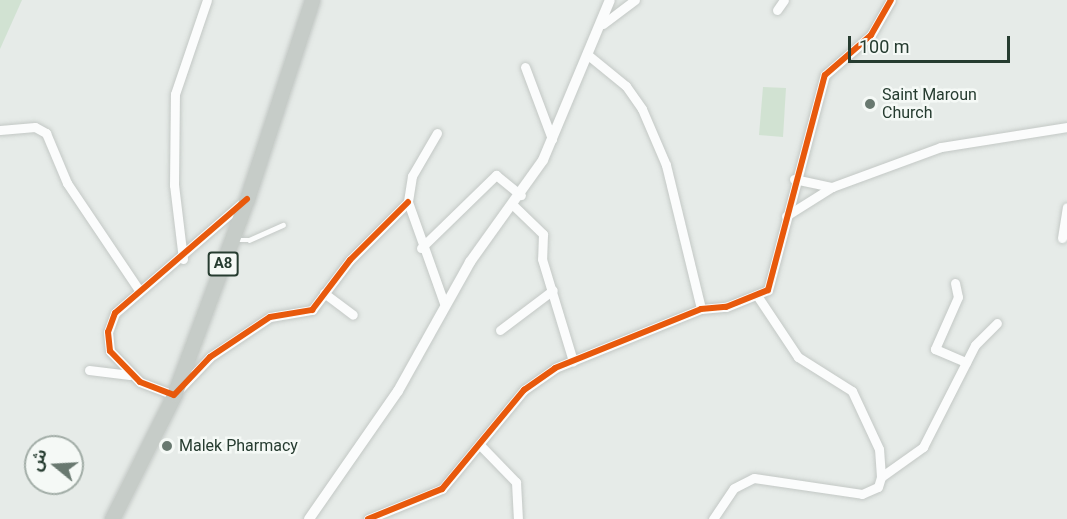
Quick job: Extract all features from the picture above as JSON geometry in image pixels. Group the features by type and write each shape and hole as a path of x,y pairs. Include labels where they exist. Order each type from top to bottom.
{"highway":[{"name":"A8","path":"112,519 174,395 247,199 312,0"}],"street":[{"path":"183,259 174,185 175,94 207,0"},
{"path":"309,519 398,391 444,303 521,195 552,139 603,24 610,0"},
{"path":"603,24 635,0"},
{"path":"777,10 784,0"},
{"path":"368,519 385,517 442,489 524,390 573,361 701,309 758,297 775,277 794,179 825,75 871,35 891,0"},
{"path":"588,55 626,86 642,109 666,165 701,309"},
{"path":"525,67 552,139"},
{"path":"0,130 35,127 46,133 67,183 139,290"},
{"path":"786,216 832,187 962,141 1067,127"},
{"path":"437,133 412,176 408,202 421,248 444,303"},
{"path":"421,248 496,175 521,195"},
{"path":"794,179 832,187"},
{"path":"130,375 110,351 108,332 115,313 139,290 183,259 247,199"},
{"path":"89,370 130,375 174,395 232,341 270,317 305,314 408,202"},
{"path":"513,205 543,234 542,259 573,361"},
{"path":"1062,238 1067,207"},
{"path":"955,283 958,297 934,349 966,362"},
{"path":"500,330 553,290"},
{"path":"324,293 353,315"},
{"path":"712,519 734,488 754,478 862,494 878,487 881,477 879,449 857,399 798,357 758,297"},
{"path":"881,477 923,447 966,362 997,323"},
{"path":"480,445 516,482 518,519"}],"lane":[{"path":"231,240 249,240 283,225"}],"green space":[{"path":"0,0 22,0 0,49"},
{"path":"763,87 786,88 783,137 759,135"}],"cycle path":[{"path":"368,519 442,489 524,390 555,368 701,309 726,307 768,290 825,75 871,35 891,0"},
{"path":"247,199 115,313 108,332 110,351 140,382 174,395 210,357 270,317 312,310 350,260 408,202"}],"place":[{"name":"Saint Maroun Church","path":"870,104"},
{"name":"Malek Pharmacy","path":"167,446"}]}
